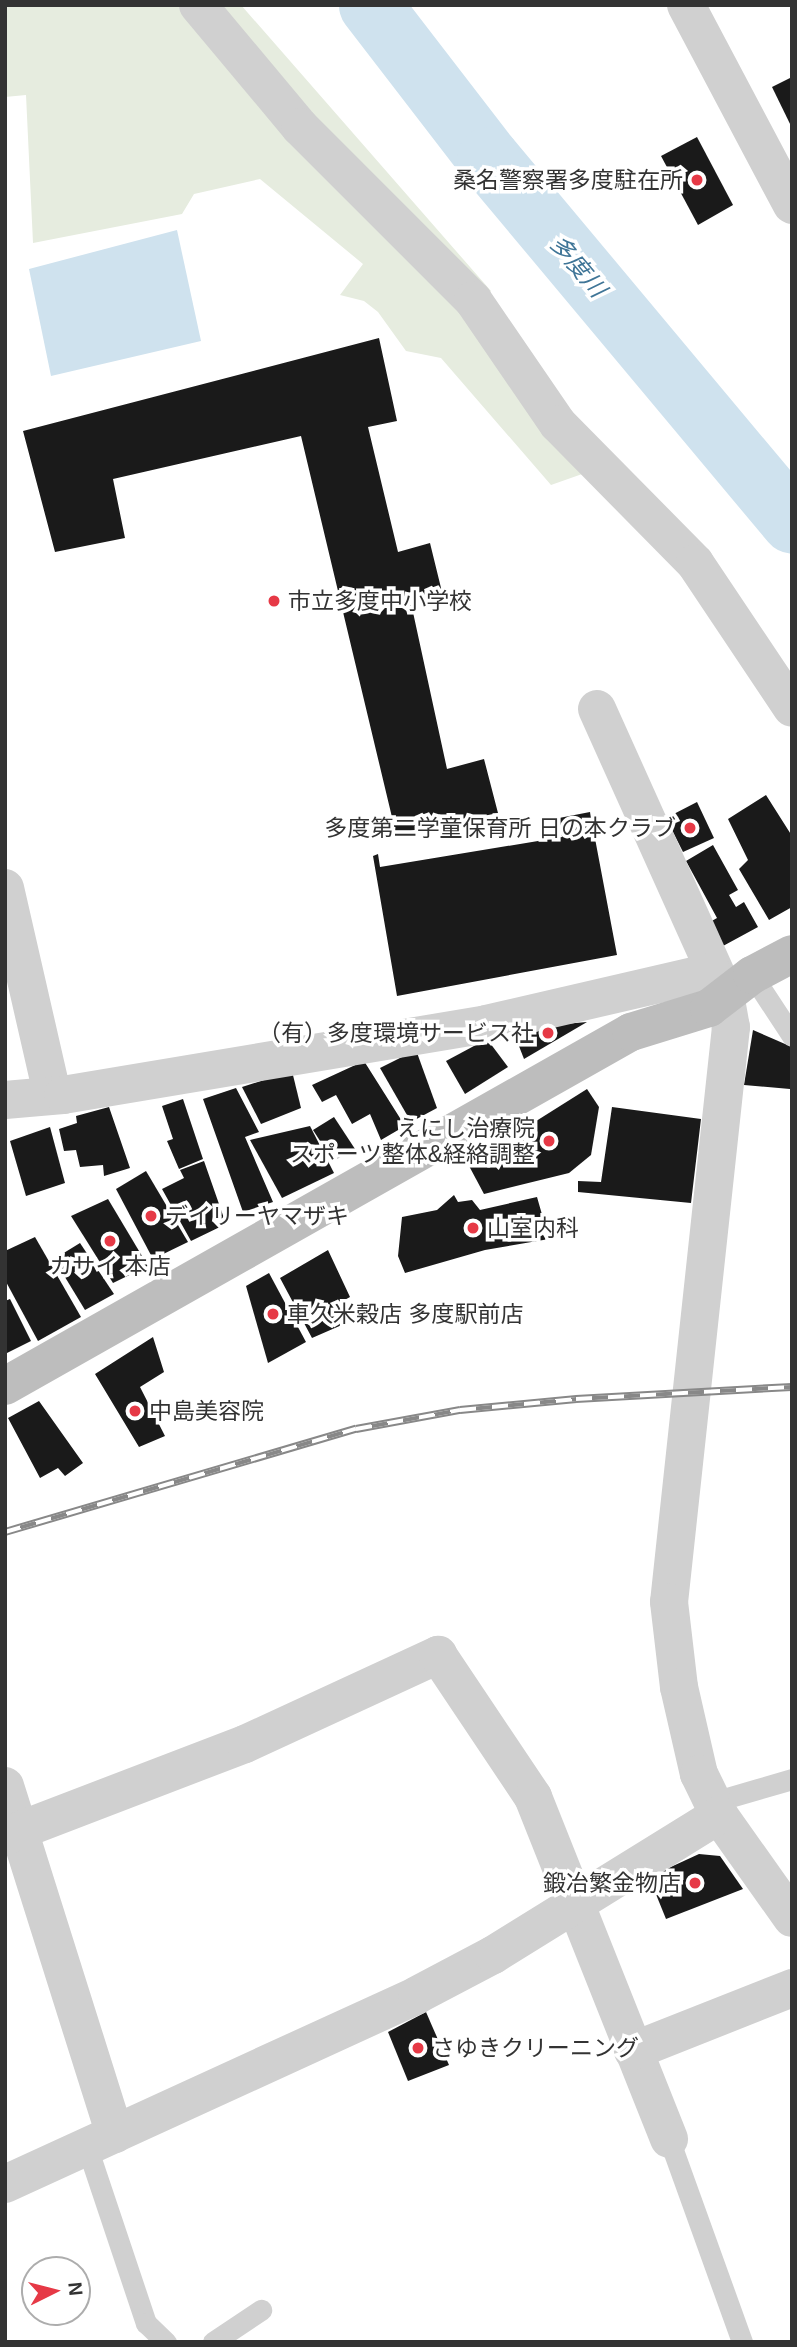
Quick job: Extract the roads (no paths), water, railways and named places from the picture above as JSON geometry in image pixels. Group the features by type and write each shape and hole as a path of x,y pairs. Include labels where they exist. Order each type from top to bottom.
{"street":[{"path":"198,5 300,127 473,300 558,424 695,562 792,708"},
{"path":"686,5 792,205"},
{"path":"597,709 730,980 731,1034 669,1602 679,1687 699,1774 716,1808 792,1918"},
{"path":"5,888 52,1093"},
{"path":"5,1100 486,1024 730,980 792,954"},
{"path":"5,1386 631,1032 709,1008 730,980"},
{"path":"12,1833 245,1744 438,1655 533,1797 669,2139"},
{"path":"5,1786 12,1833 101,2140"},
{"path":"5,2184 417,1995 574,1903 716,1808"},
{"path":"634,2051 792,1988"}],"lane":[{"path":"730,980 792,1036"},
{"path":"716,1808 792,1779"},
{"path":"669,2139 742,2342"},
{"path":"101,2140 146,2323 166,2342"},
{"path":"213,2342 261,2310"}],"water":[{"path":"177,230 201,341 51,376 29,269"}],"waterway":[{"name":"多度川","path":"370,5 488,158 792,522"}],"railway":[{"path":"5,1532 356,1429 460,1410 576,1399 792,1387"}],"place":[{"name":"桑名警察署多度駐在所","path":"697,180"},
{"name":"市立多度中小学校","path":"274,601"},
{"name":"多度第二学童保育所 日の本クラブ","path":"690,828"},
{"name":"（有）多度環境サービス社","path":"548,1033"},
{"name":"えにし治療院 スポーツ整体&経絡調整","path":"549,1141"},
{"name":"デイリーヤマザキ","path":"151,1216"},
{"name":"山室内科","path":"473,1228"},
{"name":"カサイ 本店","path":"110,1241"},
{"name":"車久米穀店 多度駅前店","path":"273,1314"},
{"name":"中島美容院","path":"135,1411"},
{"name":"鍛冶繁金物店","path":"695,1883"},
{"name":"さゆきクリーニング","path":"418,2048"}]}
